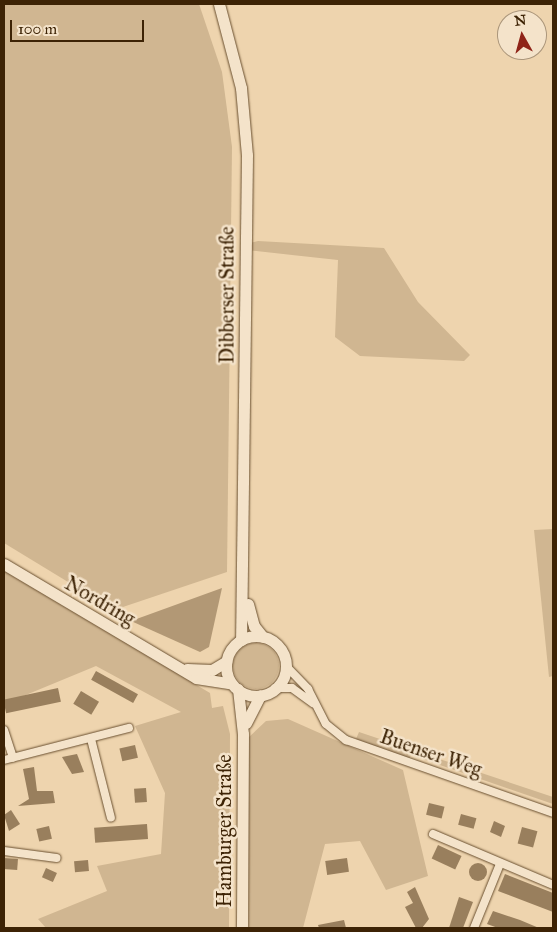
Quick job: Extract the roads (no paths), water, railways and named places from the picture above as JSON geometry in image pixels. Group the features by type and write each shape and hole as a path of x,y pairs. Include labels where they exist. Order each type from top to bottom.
{"main road":[{"name":"Dibberser Straße","path":"219,4 241,88 246,146 245,590 241,640"},
{"name":"Nordring","path":"4,564 200,679 235,686"},
{"name":"Dibberser Straße","path":"245,590 254,626 263,637"},
{"path":"263,637 280,648 286,666 276,688 260,695 235,686 227,661 241,640 263,637"},
{"name":"Nordring","path":"178,666 209,671 227,661"},
{"name":"Hamburger Straße","path":"235,686 243,734 242,928"},
{"name":"Hamburger Straße","path":"243,734 250,709 260,695"}],"street":[{"name":"Buenser Weg","path":"286,666 308,689 313,703 326,724 346,740 553,812"},
{"name":"Buenser Weg","path":"276,688 292,688 313,703"},
{"path":"4,760 129,728"},
{"path":"4,730 14,758"},
{"path":"91,739 111,818"},
{"path":"434,834 500,864 553,885"},
{"path":"4,851 57,858"},
{"path":"474,928 500,864"}]}
